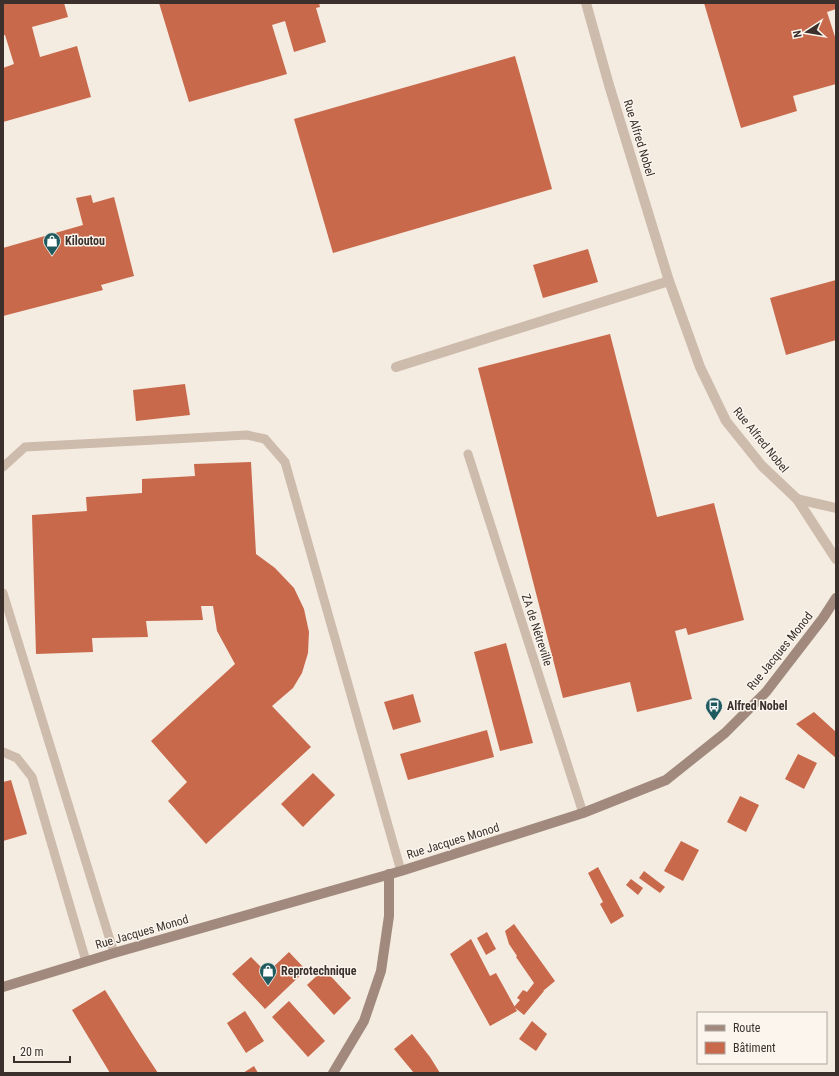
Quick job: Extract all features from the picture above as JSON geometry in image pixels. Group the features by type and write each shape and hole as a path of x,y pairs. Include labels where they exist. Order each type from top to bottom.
{"street":[{"name":"Rue Alfred Nobel","path":"586,3 611,92 670,281 700,367 726,421 762,466 797,499 836,558"},
{"path":"396,367 670,281"},
{"path":"797,499 836,508"},
{"name":"Rue Jacques Monod","path":"3,986 389,874 583,813 666,780 725,733 766,692 823,618 836,598"},
{"path":"333,1073 364,1021 381,971 389,916 389,874"}],"lane":[{"path":"3,467 25,447 248,435 265,439 285,462 401,870"},
{"name":"ZA de Nétreville","path":"468,454 583,813"},
{"path":"3,593 114,953"},
{"path":"3,752 17,758 32,777 86,962"}],"building":[{"path":"3,3 64,3 68,17 32,27 40,57 77,46 91,97 3,122 3,68 14,64 5,35 3,35"},
{"path":"159,3 319,3 320,7 316,8 326,42 294,52 285,21 272,25 287,74 189,102"},
{"path":"704,3 836,3 836,9 827,12 836,40 836,84 793,96 797,111 741,128"},
{"path":"515,56 552,189 333,253 294,119"},
{"path":"91,195 93,203 114,197 134,276 101,285 103,290 3,316 3,248 83,225 76,198"},
{"path":"588,249 598,282 543,298 533,265"},
{"path":"836,280 836,340 786,355 770,298"},
{"path":"610,334 657,517 714,503 744,620 688,635 686,628 675,631 692,699 637,712 630,682 563,698 478,368"},
{"path":"185,384 190,415 136,421 133,390"},
{"path":"251,462 256,554 275,568 294,588 304,609 309,632 308,653 302,673 293,688 272,706 311,747 206,844 168,801 187,782 151,741 235,664 217,631 213,606 201,606 203,620 146,621 148,637 92,638 93,652 36,654 32,515 87,511 86,497 142,493 142,479 195,476 194,464"},
{"path":"506,643 533,743 500,751 474,652"},
{"path":"413,694 421,722 393,730 384,702"},
{"path":"814,712 836,732 836,758 796,724"},
{"path":"487,730 494,757 408,780 400,754"},
{"path":"798,754 817,763 804,789 785,779"},
{"path":"313,773 335,795 303,827 281,804"},
{"path":"11,780 27,834 3,841 3,782"},
{"path":"740,796 759,805 746,832 727,822"},
{"path":"681,841 699,850 683,881 664,871"},
{"path":"598,867 624,916 611,924 600,904 603,902 588,873"},
{"path":"644,871 665,887 660,893 639,878"},
{"path":"631,879 643,888 638,895 626,885"},
{"path":"514,924 555,981 543,991 524,1015 514,1007 520,1000 517,998 523,990 527,992 534,983 509,944 505,931"},
{"path":"487,932 496,949 486,955 477,938"},
{"path":"471,939 490,976 496,973 517,1011 490,1026 450,954"},
{"path":"289,952 306,970 265,1009 232,974 251,957 267,973"},
{"path":"324,969 351,998 334,1015 307,985"},
{"path":"105,990 158,1073 110,1073 72,1010"},
{"path":"289,1001 325,1041 308,1057 272,1017"},
{"path":"245,1011 264,1041 246,1053 227,1023"},
{"path":"532,1021 547,1034 536,1051 519,1039"},
{"path":"412,1034 430,1057 440,1073 414,1073 394,1049"},
{"path":"254,1066 258,1073 243,1073"}],"place":[{"name":"Kiloutou","path":"52,256"},
{"name":"Alfred Nobel","path":"714,721"},
{"name":"Reprotechnique","path":"268,986"}]}
